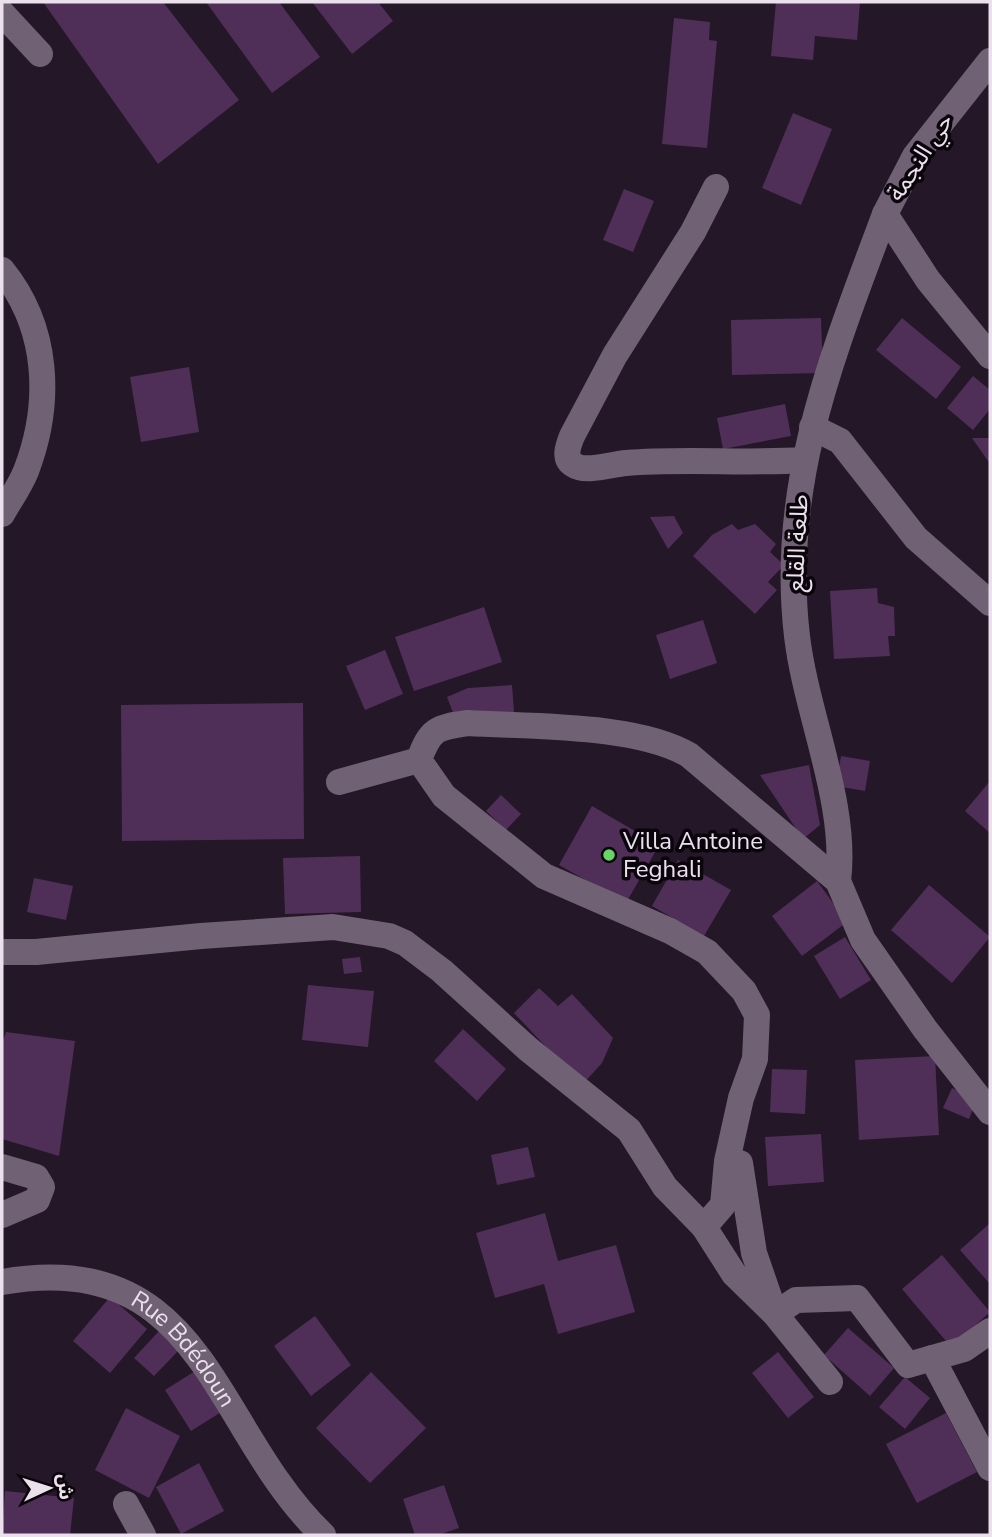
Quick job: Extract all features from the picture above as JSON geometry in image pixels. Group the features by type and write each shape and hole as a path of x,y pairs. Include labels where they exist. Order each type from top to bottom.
{"street":[{"path":"2,13 40,54"},
{"name":"حي النجمة","path":"990,61 915,156 885,214 928,280 990,356"},
{"path":"716,187 693,232 615,355 572,436 567,450 569,461 575,467 586,469 602,464 657,460 752,464 803,460"},
{"name":"طلعة القلع","path":"838,881 841,859 838,824 797,638 792,574 803,460 811,427 846,319 885,214"},
{"path":"2,270 32,320 41,356 43,387 40,421 25,472 2,513"},
{"path":"811,427 840,441 916,538 990,603"},
{"path":"339,782 419,760 432,733 446,726 468,723 634,734 670,743 709,771 838,881 863,940 925,1029 990,1112"},
{"path":"419,760 444,796 492,838 544,876 670,931 707,952 744,991 757,1015 755,1059 741,1098 727,1161 723,1205 704,1227"},
{"path":"2,951 36,952 201,936 333,928 389,936 405,943 442,971 528,1049 629,1130 665,1187 704,1227 734,1274 775,1314 830,1382"},
{"path":"736,1130 754,1253 775,1314"},
{"path":"2,1167 36,1177 43,1187 37,1200 2,1215"},
{"name":"Rue Bdédoun","path":"2,1282 33,1277 79,1279 131,1296 155,1310 181,1334 204,1362 310,1530"},
{"path":"775,1314 796,1300 857,1298 908,1365 964,1349 990,1331"},
{"path":"932,1358 990,1468"},
{"path":"126,1504 143,1535"}],"building":[{"path":"43,2 163,2 239,100 158,164"},
{"path":"206,2 279,2 320,57 272,93"},
{"path":"312,2 378,2 393,21 352,54"},
{"path":"776,2 860,2 857,40 815,36 813,60 771,56"},
{"path":"674,18 710,22 709,40 717,41 707,148 662,144"},
{"path":"793,113 832,129 801,205 762,188"},
{"path":"624,189 654,201 633,252 603,240"},
{"path":"821,318 823,373 732,375 731,320"},
{"path":"902,318 961,367 936,399 876,350"},
{"path":"189,367 199,432 141,442 130,377"},
{"path":"973,376 990,390 990,409 973,430 947,408"},
{"path":"785,404 791,436 723,449 717,418"},
{"path":"972,438 990,438 990,464"},
{"path":"674,516 683,533 668,549 650,517"},
{"path":"732,524 738,530 755,524 776,544 770,552 784,565 768,582 777,590 755,614 693,556 712,535"},
{"path":"877,588 878,603 894,607 895,636 888,636 890,656 834,659 830,591"},
{"path":"484,607 502,662 414,691 395,637"},
{"path":"703,620 717,663 670,679 656,635"},
{"path":"385,650 403,694 365,710 346,666"},
{"path":"512,685 515,725 454,715 447,697 468,688"},
{"path":"303,703 304,839 122,841 121,705"},
{"path":"841,756 870,761 865,791 836,786"},
{"path":"809,765 820,825 803,839 760,775"},
{"path":"990,781 990,833 965,811"},
{"path":"501,795 521,814 506,830 486,811"},
{"name":"Villa Antoine Feghali","path":"592,806 659,845 626,903 559,865"},
{"path":"360,856 361,912 285,914 283,858"},
{"path":"678,860 731,890 704,936 652,906"},
{"path":"34,878 73,886 66,920 27,912"},
{"path":"817,881 847,922 802,956 772,916"},
{"path":"929,885 990,937 952,983 891,930"},
{"path":"845,937 871,980 840,999 814,956"},
{"path":"360,957 362,972 344,974 342,959"},
{"path":"308,985 374,991 368,1047 302,1040"},
{"path":"539,988 558,1006 572,994 613,1038 602,1063 582,1085 514,1013"},
{"path":"463,1029 506,1069 477,1101 434,1061"},
{"path":"6,1032 75,1041 59,1156 2,1139 2,1044"},
{"path":"935,1056 939,1135 859,1140 855,1060"},
{"path":"772,1069 807,1070 805,1114 770,1112"},
{"path":"952,1088 977,1099 969,1119 943,1108"},
{"path":"821,1134 824,1182 768,1186 765,1137"},
{"path":"528,1147 535,1177 497,1185 491,1155"},
{"path":"545,1213 558,1261 616,1245 635,1312 558,1334 544,1284 495,1298 476,1233"},
{"path":"990,1223 990,1284 960,1250"},
{"path":"942,1255 990,1312 951,1347 902,1289"},
{"path":"110,1297 147,1329 110,1373 73,1341"},
{"path":"315,1316 351,1365 311,1396 274,1346"},
{"path":"848,1328 894,1368 870,1396 824,1355"},
{"path":"160,1330 180,1349 154,1376 134,1358"},
{"path":"778,1352 814,1397 788,1418 752,1373"},
{"path":"200,1368 226,1409 191,1431 165,1390"},
{"path":"371,1372 426,1428 370,1483 316,1428"},
{"path":"905,1377 930,1398 905,1429 879,1407"},
{"path":"126,1408 180,1436 149,1498 95,1470"},
{"path":"946,1413 977,1472 917,1503 886,1444"},
{"path":"199,1463 224,1511 181,1534 156,1487"},
{"path":"444,1485 459,1528 438,1535 415,1535 403,1499"},
{"path":"5,1491 74,1498 70,1535 2,1535"}],"place":[{"name":"Villa Antoine Feghali","path":"609,855"}]}
